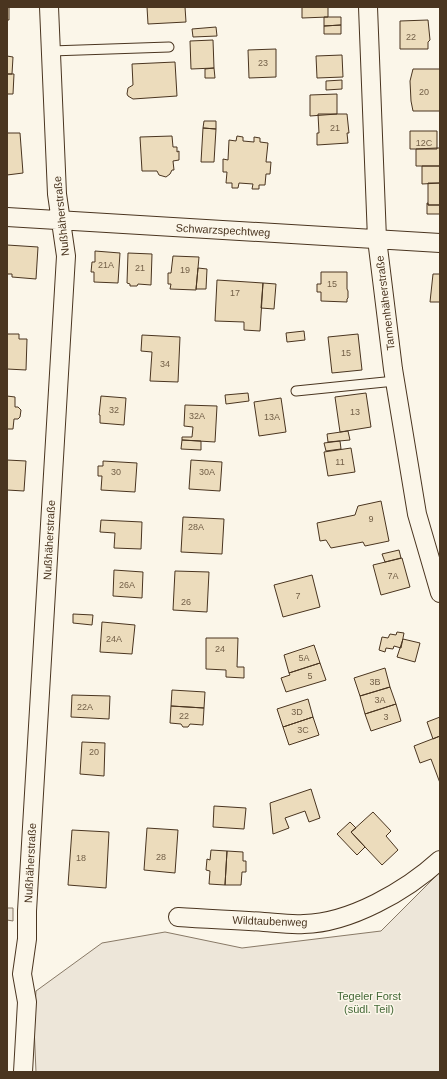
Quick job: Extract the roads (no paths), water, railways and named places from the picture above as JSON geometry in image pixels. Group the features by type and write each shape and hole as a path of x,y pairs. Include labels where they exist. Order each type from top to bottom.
{"street":[{"name":"Nußhäherstraße","path":"23,1072 27,1002 22,974 27,939 27,911 66,256 57,194 49,7"},
{"name":"Tannenhäherstraße","path":"368,7 378,239 395,381 417,514 440,593"},
{"name":"Schwarzspechtweg","path":"7,218 440,243"},
{"name":"Wildtaubenweg","path":"178,917 304,924 330,921 354,914 372,906 426,873 440,860"}],"lane":[{"path":"51,51 169,47"},
{"path":"296,391 395,381"}],"park label":[{"name":"Tegeler Forst (südl. Teil)","path":"369,1002"}]}
